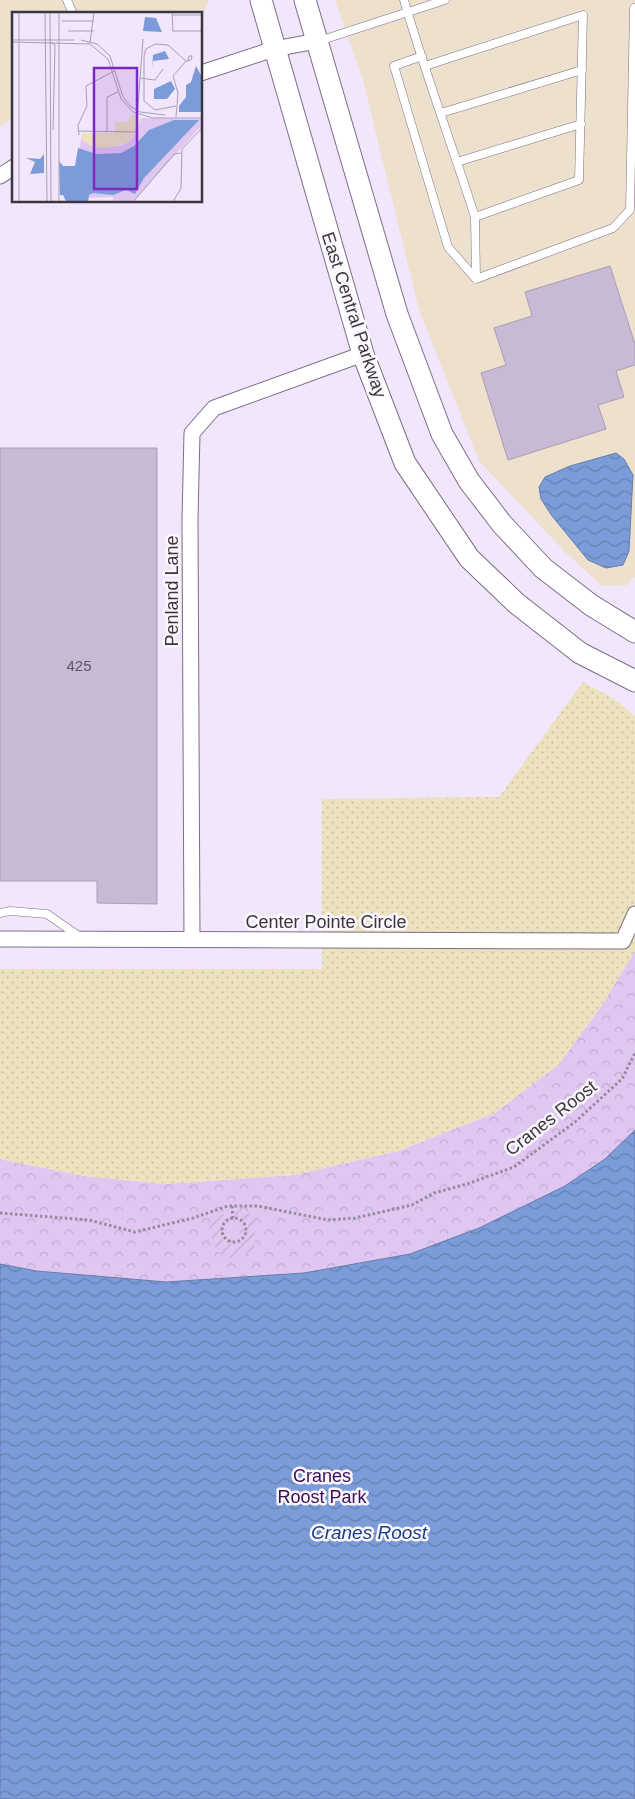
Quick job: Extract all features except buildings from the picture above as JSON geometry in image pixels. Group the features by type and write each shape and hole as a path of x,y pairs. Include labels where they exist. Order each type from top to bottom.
{"main road":[{"name":"East Central Parkway","path":"261,0 362,354 406,463 469,558 516,603 580,653 635,682"},
{"path":"305,0 397,314 442,434 469,481 502,524 543,568 590,605 635,632"}],"street":[{"path":"202,74 274,49 317,41"},
{"path":"0,176 12,168"},
{"name":"Penland Lane","path":"192,940 190,519 192,433 214,408 362,354"},
{"name":"Center Pointe Circle","path":"0,939 623,941 635,914"}],"lane":[{"path":"67,0 72,12"},
{"path":"404,0 475,217 476,279"},
{"path":"317,41 445,0"},
{"path":"476,279 613,228 630,210 633,5"},
{"path":"425,66 583,15 579,180 475,217"},
{"path":"422,56 394,66 448,247 476,279"},
{"path":"441,112 582,70"},
{"path":"457,162 581,124"},
{"path":"0,913 10,911 47,914 84,940"}],"path":[{"name":"Cranes Roost","path":"0,1213 89,1220 135,1232 232,1206 258,1206 328,1220 355,1218 412,1205 434,1193 470,1183 514,1167 575,1122 622,1079 635,1053"},
{"path":"232,1206 233,1218"},
{"path":"233,1218 241,1221 245,1227 245,1235 236,1242 225,1238 222,1231 224,1224 233,1218"}],"shaded area":[{"path":"0,0 209,0 202,18 202,12 12,12 12,118 0,127"},
{"path":"335,0 635,0 635,577 627,585 602,586 565,552 479,461 419,310 363,80"}],"green space":[{"name":"Cranes Roost","path":"635,951 635,1799 0,1799 0,1159 84,1176 165,1184 294,1175 398,1151 495,1113 559,1064 602,1005"},
{"path":"235,1211 247,1212 256,1220 254,1249 239,1257 224,1258 215,1247 209,1228 216,1216 230,1213 230,1217 220,1226 219,1234 228,1243 233,1245 240,1244 247,1235 248,1227 241,1218 235,1217"}],"sand":[{"path":"583,682 614,699 635,716 635,951 602,1005 559,1064 495,1113 397,1151 294,1175 165,1184 84,1176 0,1159 0,969 322,969 322,799 499,797"}],"water":[{"path":"616,453 624,459 633,475 629,551 623,565 606,568 588,560 552,516 541,499 539,487 545,477 570,466"},
{"name":"Cranes Roost","path":"635,1130 635,1799 0,1799 0,1264 37,1271 166,1282 304,1273 410,1254 479,1228 565,1186 605,1159"}],"park label":[{"name":"Cranes Roost Park","path":"322,1486"}]}
